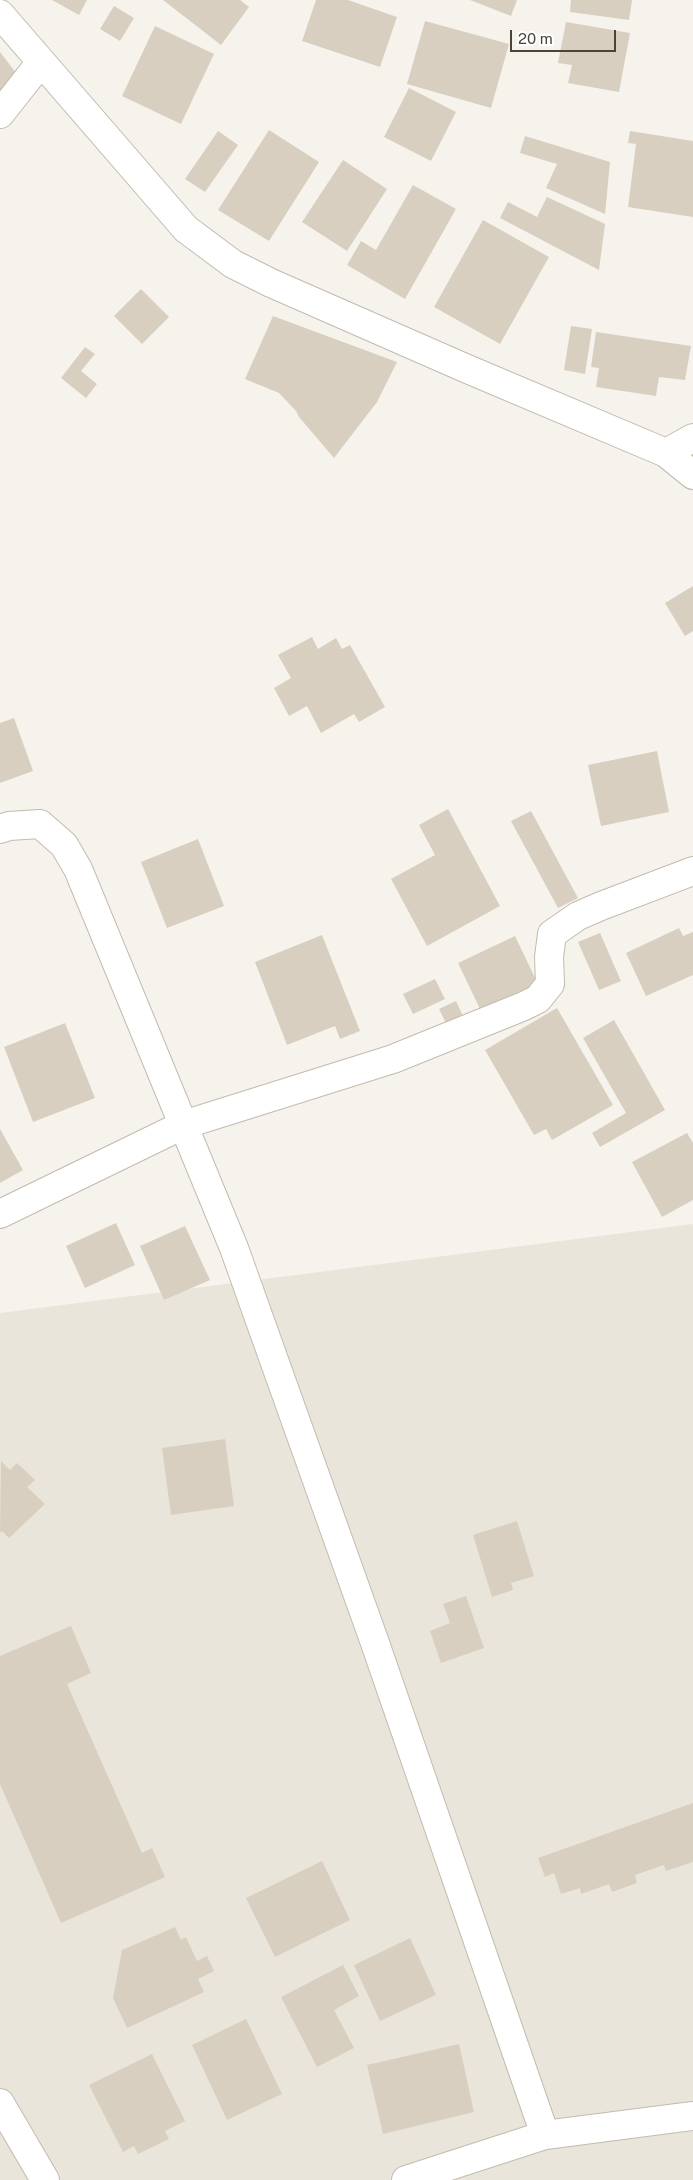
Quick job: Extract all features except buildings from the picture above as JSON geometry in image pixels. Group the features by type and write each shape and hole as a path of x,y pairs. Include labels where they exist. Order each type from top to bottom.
{"street":[{"path":"0,14 186,229 233,264 271,283 465,368 666,453 693,475"},
{"path":"0,114 41,62"},
{"path":"666,453 693,438"},
{"path":"0,829 9,826 40,824 64,845 78,869 234,1248 371,1634 545,2135"},
{"path":"0,1214 183,1125 393,1059 524,1006 538,999 550,984 549,957 552,934 578,916 693,871"},
{"path":"0,2103 45,2180"},
{"path":"406,2180 545,2135 693,2116"}],"shaded area":[{"path":"693,1224 693,2180 0,2180 0,1313"}]}
